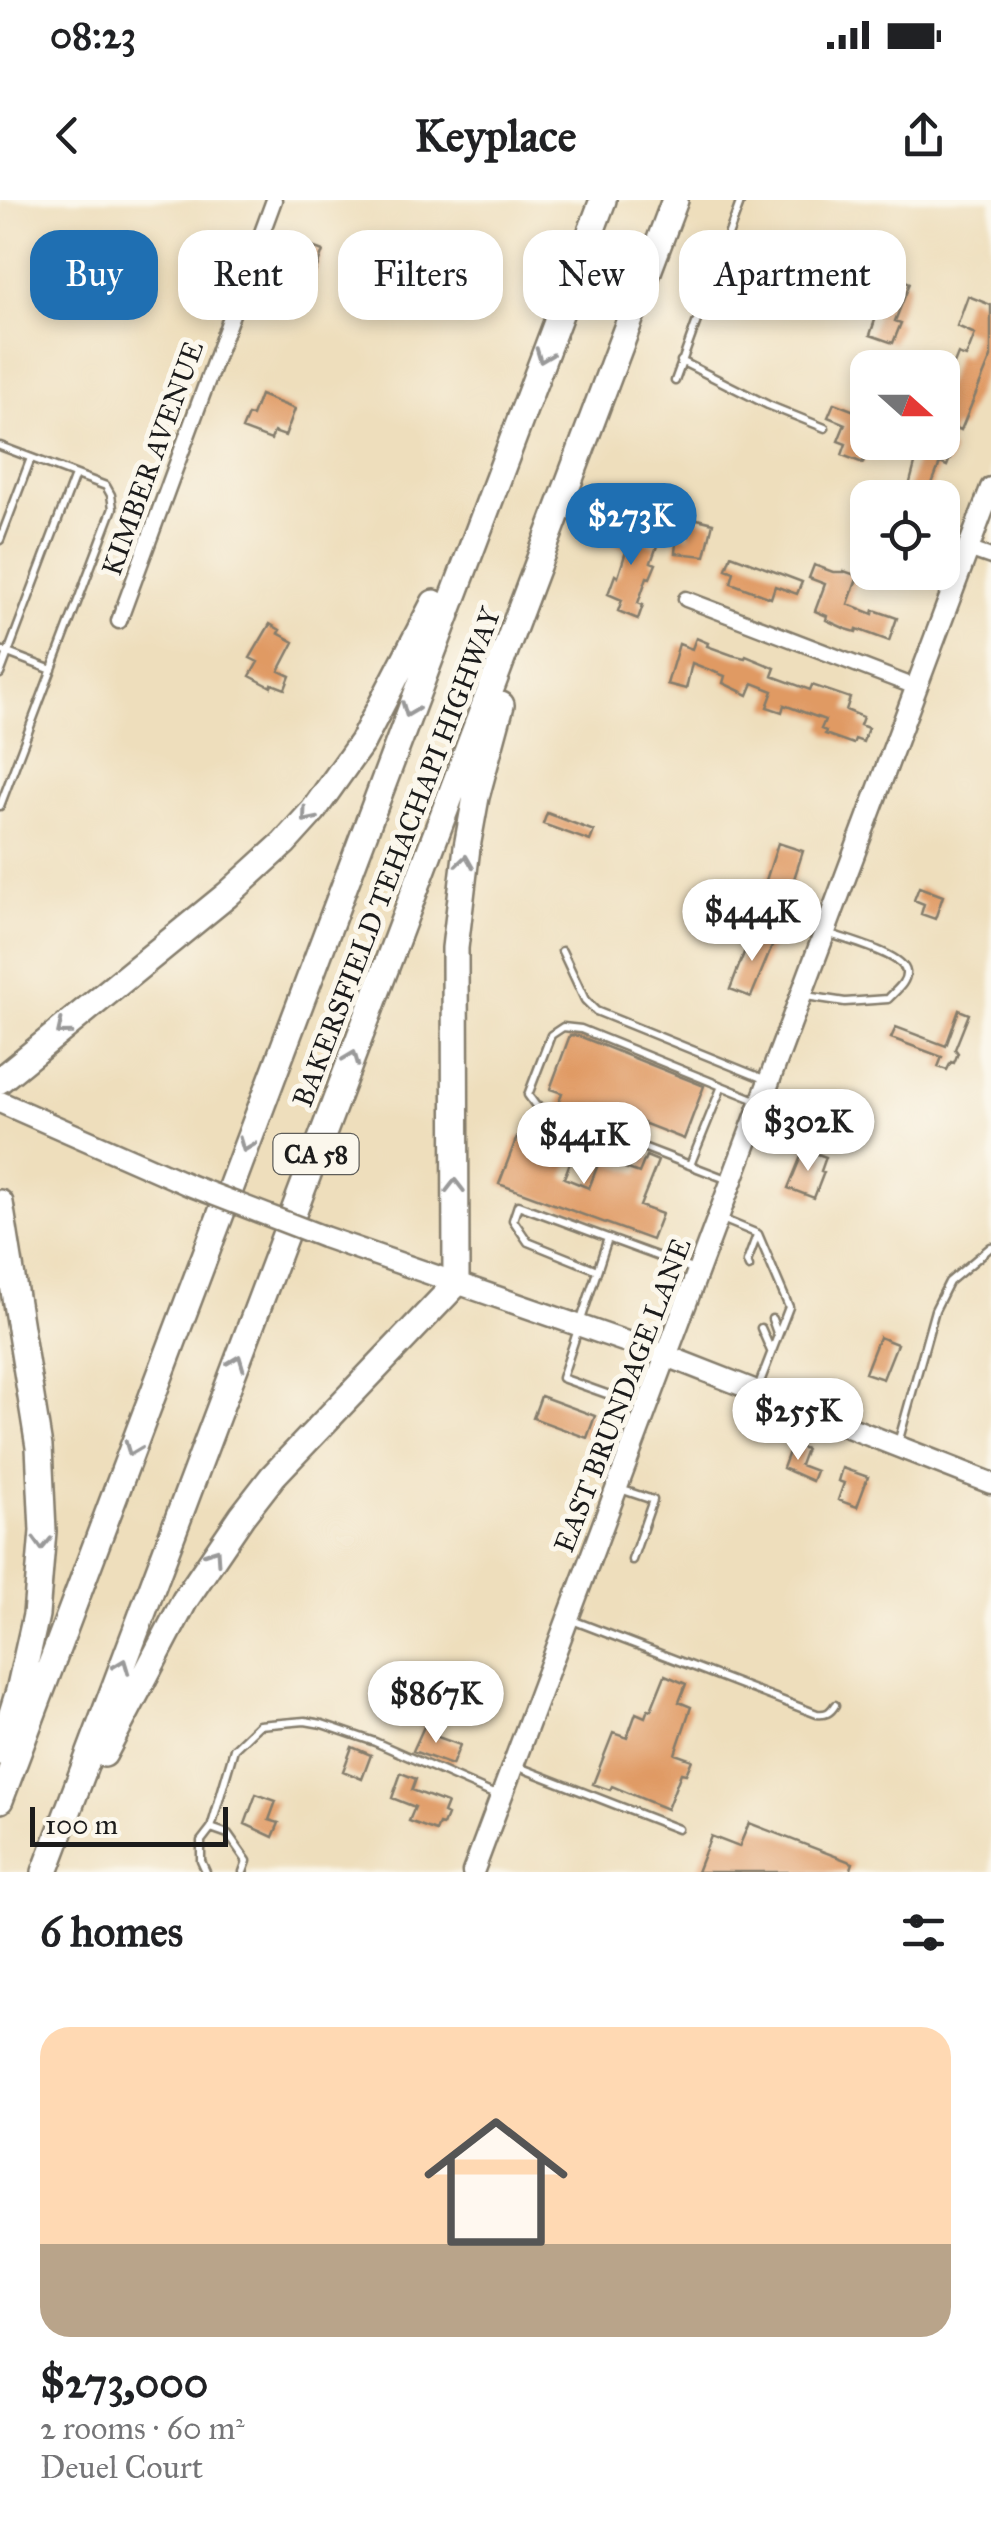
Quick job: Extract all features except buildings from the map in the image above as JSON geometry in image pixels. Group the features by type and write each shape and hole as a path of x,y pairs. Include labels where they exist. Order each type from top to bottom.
{"highway":[{"name":"BAKERSFIELD TEHACHAPI HIGHWAY","path":"0,1800 602,200"},
{"name":"BAKERSFIELD TEHACHAPI HIGHWAY","path":"48,1864 675,200"},
{"path":"48,1864 160,1644 194,1585 242,1516 273,1476 456,1284 454,989 467,847 493,732 580,452"},
{"path":"0,1080 254,872 312,811 338,778 382,706 492,487"},
{"path":"0,1204 38,1447 43,1531 38,1601 28,1656 0,1752"}],"main road":[{"name":"EAST BRUNDAGE LANE","path":"472,1872 991,488"},
{"path":"0,1102 189,1185 324,1237 666,1356 991,1483"}],"street":[{"name":"KIMBER AVENUE","path":"119,621 274,200"},
{"path":"968,549 991,557"},
{"path":"686,599 918,688"}],"lane":[{"path":"675,381 740,200"},
{"path":"681,361 768,405 825,428"},
{"path":"0,446 106,486 113,508 0,806"},
{"path":"0,540 31,458"},
{"path":"0,674 4,651 75,475"},
{"path":"4,651 52,670"},
{"path":"802,996 845,1002 888,998 904,982 906,970 901,962 826,933"},
{"path":"562,951 585,1000 596,1012 770,1081"},
{"path":"732,1182 536,1106 528,1095 551,1035 563,1028 581,1029 762,1102"},
{"path":"690,1165 722,1086"},
{"path":"598,1270 528,1242 513,1220 518,1204 698,1272"},
{"path":"718,1217 758,1234 789,1306 756,1391"},
{"path":"747,1266 758,1234"},
{"path":"608,1238 562,1378 646,1408"},
{"path":"898,1446 935,1310 950,1282 991,1247"},
{"path":"772,1319 778,1334"},
{"path":"762,1328 771,1352"},
{"path":"617,1488 653,1500 632,1560"},
{"path":"568,1618 817,1714 830,1712 834,1705"},
{"path":"206,1872 200,1861 201,1841 211,1828 234,1750 259,1725 306,1720 322,1724 375,1742 501,1797"},
{"path":"513,1765 678,1829"},
{"path":"211,1828 228,1834 247,1862 243,1872"}]}
